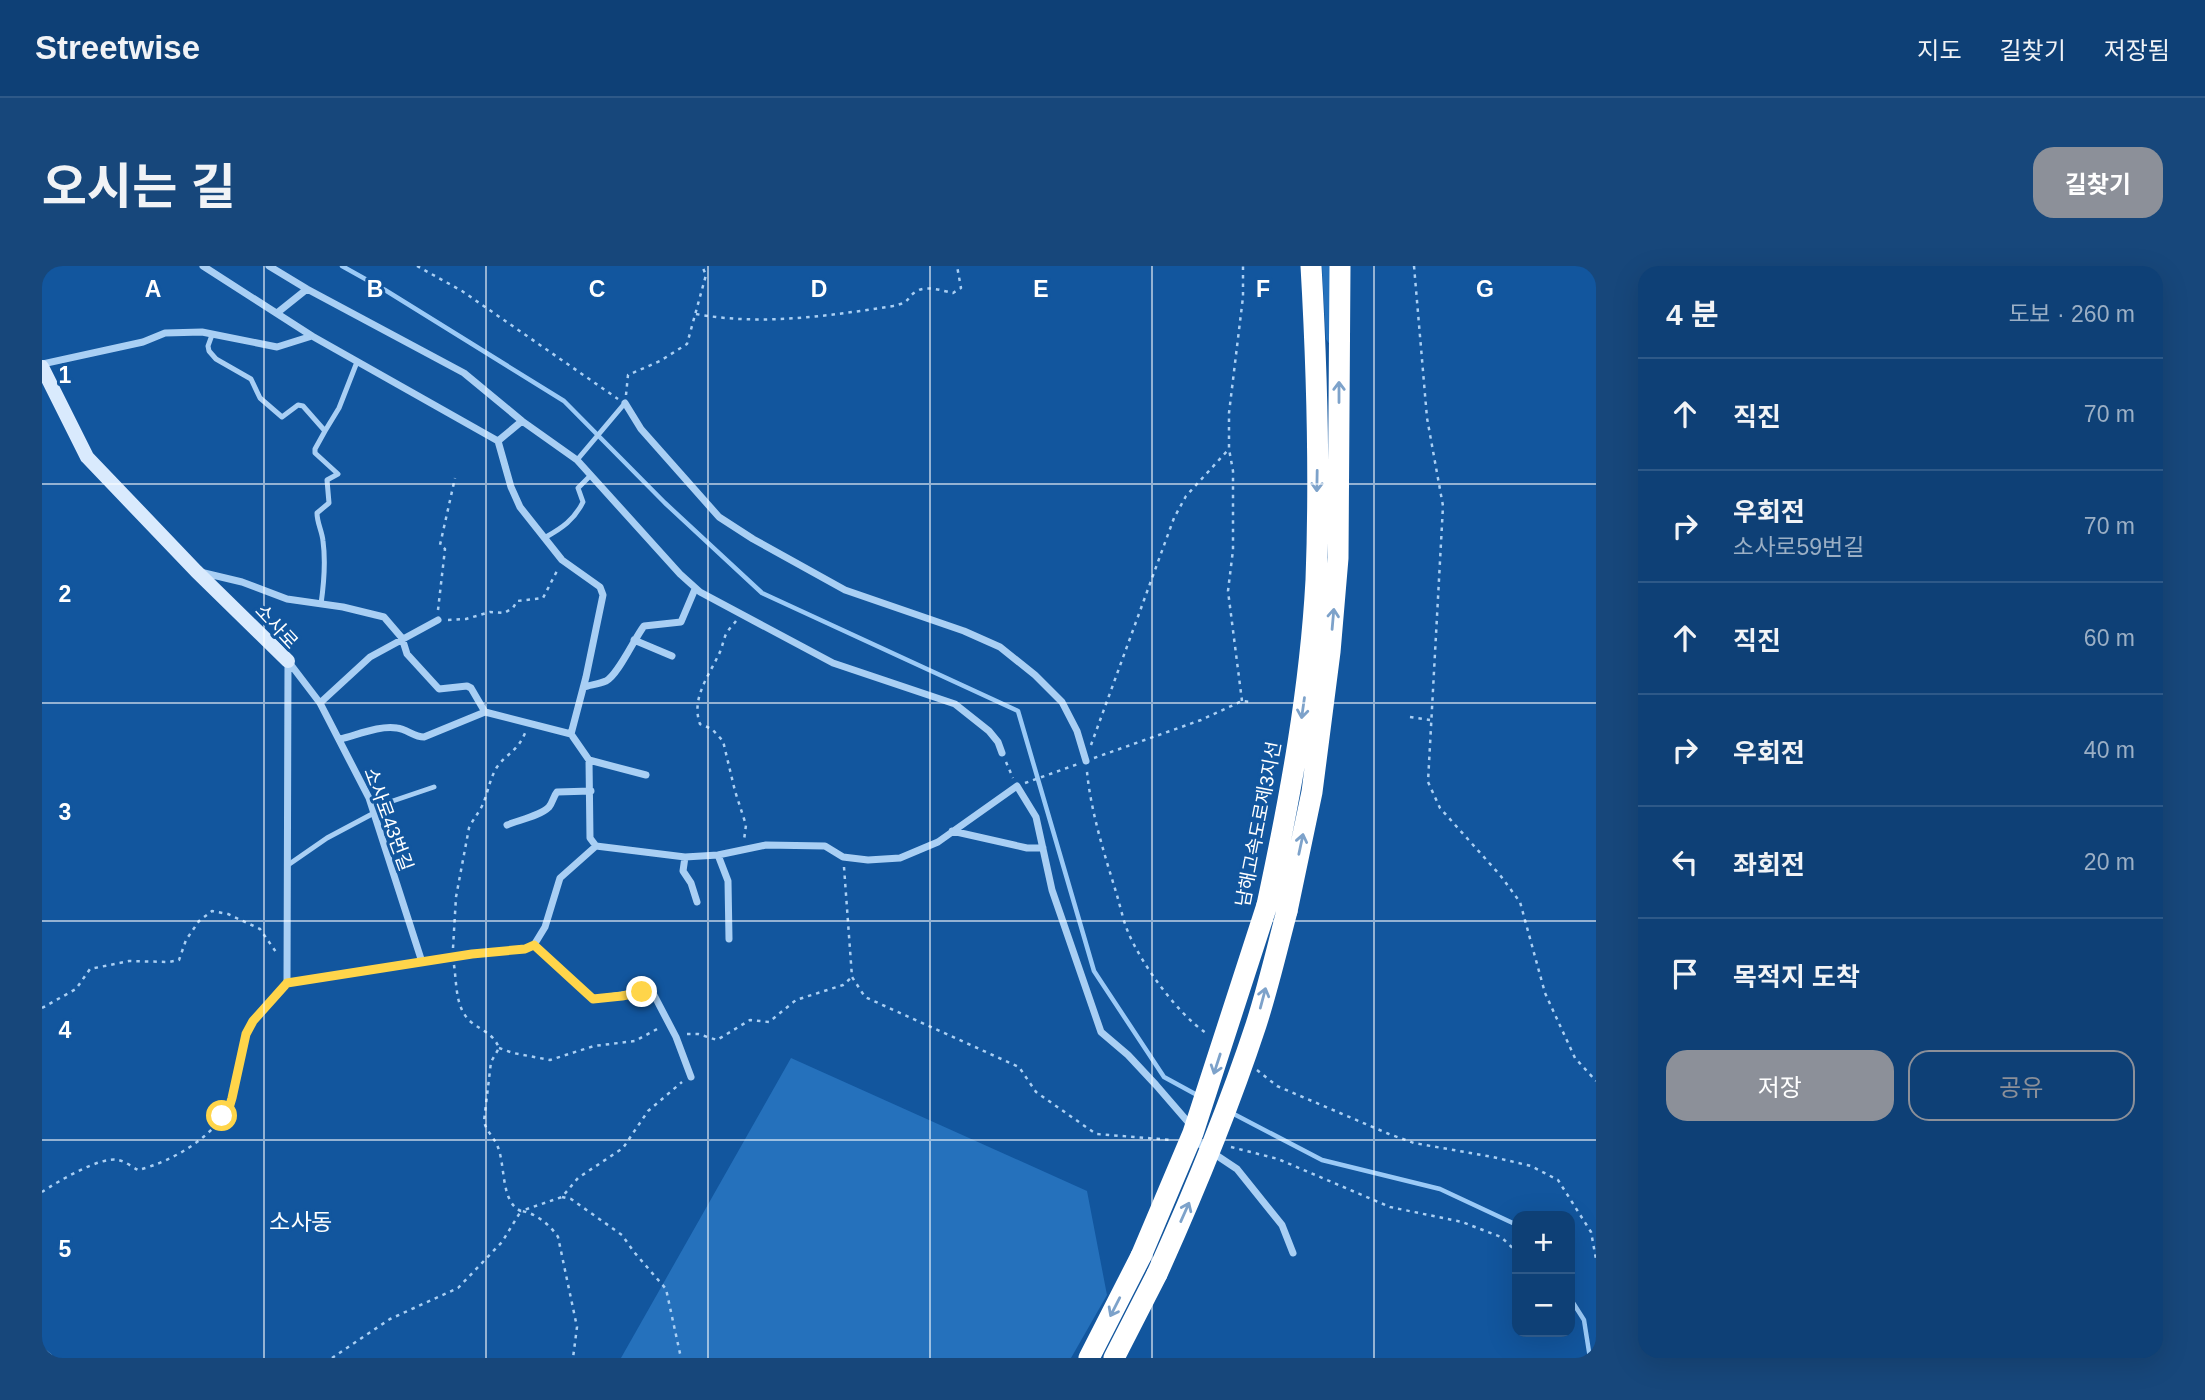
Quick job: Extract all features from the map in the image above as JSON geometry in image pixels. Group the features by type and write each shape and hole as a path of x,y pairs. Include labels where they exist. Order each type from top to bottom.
{"highway":[{"name":"남해고속도로제3지선","path":"1114,1358 1157,1274 1224,1114 1256,1023 1277,908 1306,685 1316,581 1318,455 1311,266"},
{"name":"남해고속도로제3지선","path":"1089,1358 1141,1256 1193,1133 1277,908 1312,792 1338,558 1340,266"}],"street":[{"path":"203,266 312,336 498,441 506,473 520,507 562,560 600,587 603,595 584,687 571,734"},
{"path":"269,266 464,373 522,421 576,460 695,589 833,663 955,704 989,731 998,742 1002,753"},
{"path":"277,313 307,289"},
{"path":"42,366 143,342 165,333 202,332 277,347 312,336"},
{"name":"소사로","path":"42,366 87,457 196,571 288,661 287,983"},
{"path":"625,403 641,429 719,517 742,532 845,590 964,631 1000,647 1035,675 1062,702 1077,731 1082,762"},
{"path":"498,441 522,421"},
{"path":"196,571 242,582 287,599 343,607 384,617 402,638 407,654 439,689 467,686 471,688 485,712"},
{"path":"584,687 606,681 616,671 644,626 681,622 695,589"},
{"path":"320,703 370,656 438,620"},
{"path":"634,640 672,656"},
{"name":"소사로43번길","path":"288,661 320,703 373,811 422,961"},
{"path":"340,739 390,728 399,728 424,737 485,712 571,734 589,760 590,838 596,846 685,857 718,855 766,845 825,846 843,857 868,860 900,858 938,842 1017,786 1036,817 1052,890 1101,1032 1128,1055 1156,1085 1188,1122 1198,1143 1237,1170 1282,1225 1293,1253"},
{"path":"589,760 646,775"},
{"path":"507,825 546,809 552,804 557,792 591,791"},
{"path":"952,831 1027,848 1043,848"},
{"path":"287,983 422,961 525,949 534,945 545,927 560,878 596,846"},
{"path":"718,855 727,881 729,939"},
{"path":"685,857 682,871 691,883 696,902"},
{"path":"534,945 593,999 642,992 654,995 676,1037 691,1077"},
{"path":"42,1351 50,1358"}],"lane":[{"path":"212,335 209,351 216,359 251,379 260,398 276,414 282,417 298,405 303,406 325,432"},
{"path":"321,605 326,573 323,538 317,523 317,513 329,503 327,480 338,474 315,453 315,449 340,408 357,362"},
{"path":"576,460 625,403"},
{"path":"546,537 562,528 576,515 583,502 578,488 591,475"},
{"path":"288,865 373,811 434,787"}],"path":[{"path":"417,266 462,291 625,403 628,374 660,361 687,344 706,275 702,266"},
{"path":"696,314 764,320 815,317 905,304 915,292 922,289 953,293 961,288 957,266"},
{"path":"1242,701 1228,591 1233,550 1233,471 1229,449 1229,413 1243,297 1243,266"},
{"path":"1414,266 1427,418 1443,506 1428,782 1440,808 1520,901 1545,993 1575,1058 1596,1081"},
{"path":"1210,1036 1193,1024 1173,1000 1128,933 1105,859 1082,762 1174,519 1186,496 1229,449"},
{"path":"455,478 440,545 445,550 438,620 466,619 490,612 504,613 513,608 517,601 543,598 562,560"},
{"path":"741,613 726,634 702,687 698,706 700,724 712,729 723,741 729,758 735,791 746,825 742,850"},
{"path":"1002,753 1017,786 1201,720 1242,701 1251,702"},
{"path":"1410,717 1430,720"},
{"path":"527,724 519,746 494,772 484,803 469,828 456,897 453,957 460,1008 474,1025 496,1040 499,1048 550,1060 594,1046 635,1041 670,1024"},
{"path":"843,857 852,977 865,997 1019,1067 1036,1092 1096,1134 1198,1143"},
{"path":"42,1008 76,989 90,969 129,961 179,960 186,940 200,921 212,911 228,914 260,929 288,965"},
{"path":"676,1037 698,1034 717,1040 750,1020 769,1022 796,1000 843,985 852,977"},
{"path":"42,1192 64,1177 106,1161 120,1160 138,1170 159,1164 194,1146 229,1108 246,1034 253,1021 287,983"},
{"path":"499,1048 491,1062 484,1121 486,1130 500,1154 509,1199 514,1208 529,1212 550,1227 558,1237 577,1327 573,1358"},
{"path":"1254,1068 1277,1086 1389,1134 1414,1143 1531,1166 1558,1180 1591,1232 1596,1259"},
{"path":"332,1358 390,1319 458,1288 502,1242 521,1211 562,1197 578,1178 623,1148 648,1111 672,1089 691,1077"},
{"path":"1226,1146 1278,1159 1390,1206 1462,1222 1501,1237 1512,1247"},
{"path":"562,1197 571,1199 622,1235 666,1289 681,1358"}],"shaded area":[{"path":"1322,266 1331,266 1330,345 1326,339"},
{"path":"791,1058 1087,1191 1107,1295 1071,1358 621,1358"}],"waterway":[{"path":"342,266 564,401 665,503 762,593 1018,711 1094,971 1164,1077 1197,1095"},
{"path":"1230,1112 1322,1160 1440,1189 1512,1223"},
{"path":"1575,1306 1584,1320 1590,1358"}],"district":[{"name":"소사동","path":"301,1222"}],"route":[{"path":"222,1116 229,1108 232,1098 246,1034 253,1021 287,983 472,954 525,949 534,945 593,999 642,992"}]}
